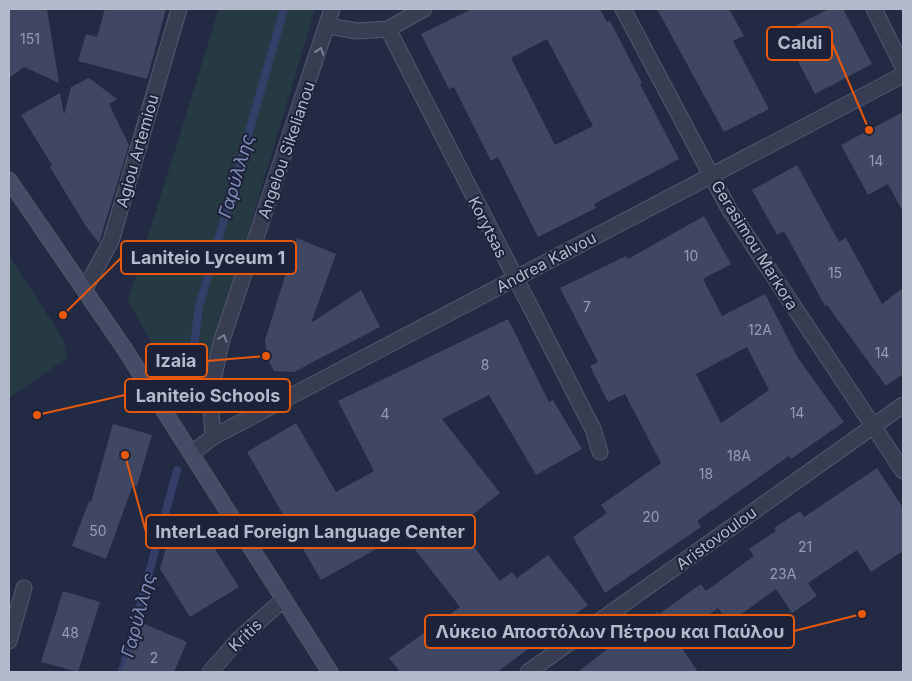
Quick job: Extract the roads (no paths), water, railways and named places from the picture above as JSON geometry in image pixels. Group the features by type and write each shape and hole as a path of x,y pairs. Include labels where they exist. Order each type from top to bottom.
{"main road":[{"path":"9,180 85,289 192,453 330,672"}],"street":[{"name":"Agiou Artemiou","path":"85,289 111,241 179,9"},
{"name":"Angelou Sikelianou","path":"213,437 210,396 221,343 328,26 332,9"},
{"path":"328,26 357,31 388,29 424,9"},
{"name":"Gerasimou Markora","path":"624,9 729,209 903,471"},
{"path":"874,9 903,67"},
{"name":"Korytsas","path":"388,29 593,429 600,452"},
{"name":"Andrea Kalvou","path":"192,453 213,437 903,75"},
{"name":"Aristovoulou","path":"528,672 903,405"},
{"path":"9,641 24,588"},
{"name":"Kritis","path":"210,672 239,639 283,600"}],"waterway":[{"name":"Γαρύλλης","path":"186,405 199,307 284,9"},
{"name":"Γαρύλλης","path":"122,672 177,470"}],"place":[{"name":"Caldi","path":"869,130"},
{"name":"Laniteio Lyceum 1","path":"63,315"},
{"name":"Izaia","path":"266,356"},
{"name":"Laniteio Schools","path":"37,415"},
{"name":"InterLead Foreign Language Center","path":"125,455"},
{"name":"Λύκειο Αποστόλων Πέτρου και Παύλου","path":"862,614"}]}
